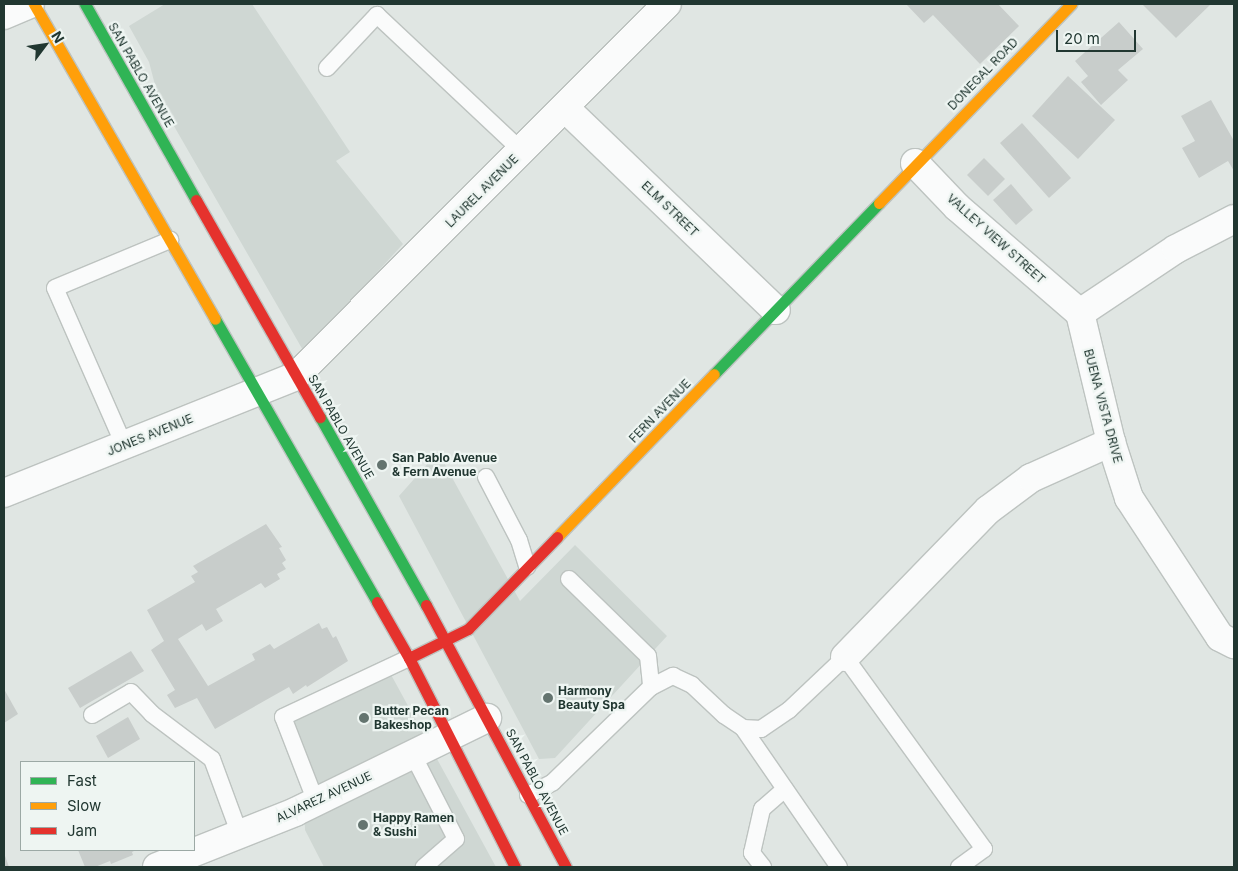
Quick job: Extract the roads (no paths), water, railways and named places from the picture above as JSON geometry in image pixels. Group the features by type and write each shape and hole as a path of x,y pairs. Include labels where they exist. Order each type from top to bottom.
{"main road":[{"path":"34,4 409,658 450,736 513,866"},
{"name":"SAN PABLO AVENUE","path":"84,4 446,640 566,867"},
{"name":"DONEGAL ROAD","path":"916,163 1071,4"},
{"name":"FERN AVENUE","path":"409,658 468,628 916,163"}],"street":[{"path":"4,14 30,4"},
{"name":"LAUREL AVENUE","path":"296,376 667,4"},
{"name":"ELM STREET","path":"565,108 776,310"},
{"name":"VALLEY VIEW STREET","path":"916,163 957,207 1080,313"},
{"path":"1080,313 1176,249 1234,219"},
{"name":"BUENA VISTA DRIVE","path":"1080,313 1111,442 1130,498 1220,637 1234,644"},
{"name":"JONES AVENUE","path":"4,493 296,376"},
{"path":"845,657 988,510 1031,478 1111,442"},
{"name":"ALVAREZ AVENUE","path":"158,867 316,802 487,718"}],"lane":[{"path":"327,68 377,15 522,151"},
{"path":"124,445 54,288 170,240"},
{"path":"486,477 519,540 527,567"},
{"path":"569,579 648,656 651,687"},
{"path":"743,728 761,729 768,725 788,710 845,657 984,849 959,867"},
{"path":"316,802 283,717 409,658"},
{"path":"528,795 553,782 651,687 673,676 692,685 724,715 743,728 839,867"},
{"path":"92,715 131,692 152,714 212,759 240,834"},
{"path":"413,755 456,838 424,867"},
{"path":"763,867 752,853 762,809 785,789"}],"place":[{"name":"San Pablo Avenue & Fern Avenue","path":"382,465"},
{"name":"Harmony Beauty Spa","path":"548,698"},
{"name":"Butter Pecan Bakeshop","path":"364,718"},
{"name":"Happy Ramen & Sushi","path":"363,825"}]}
